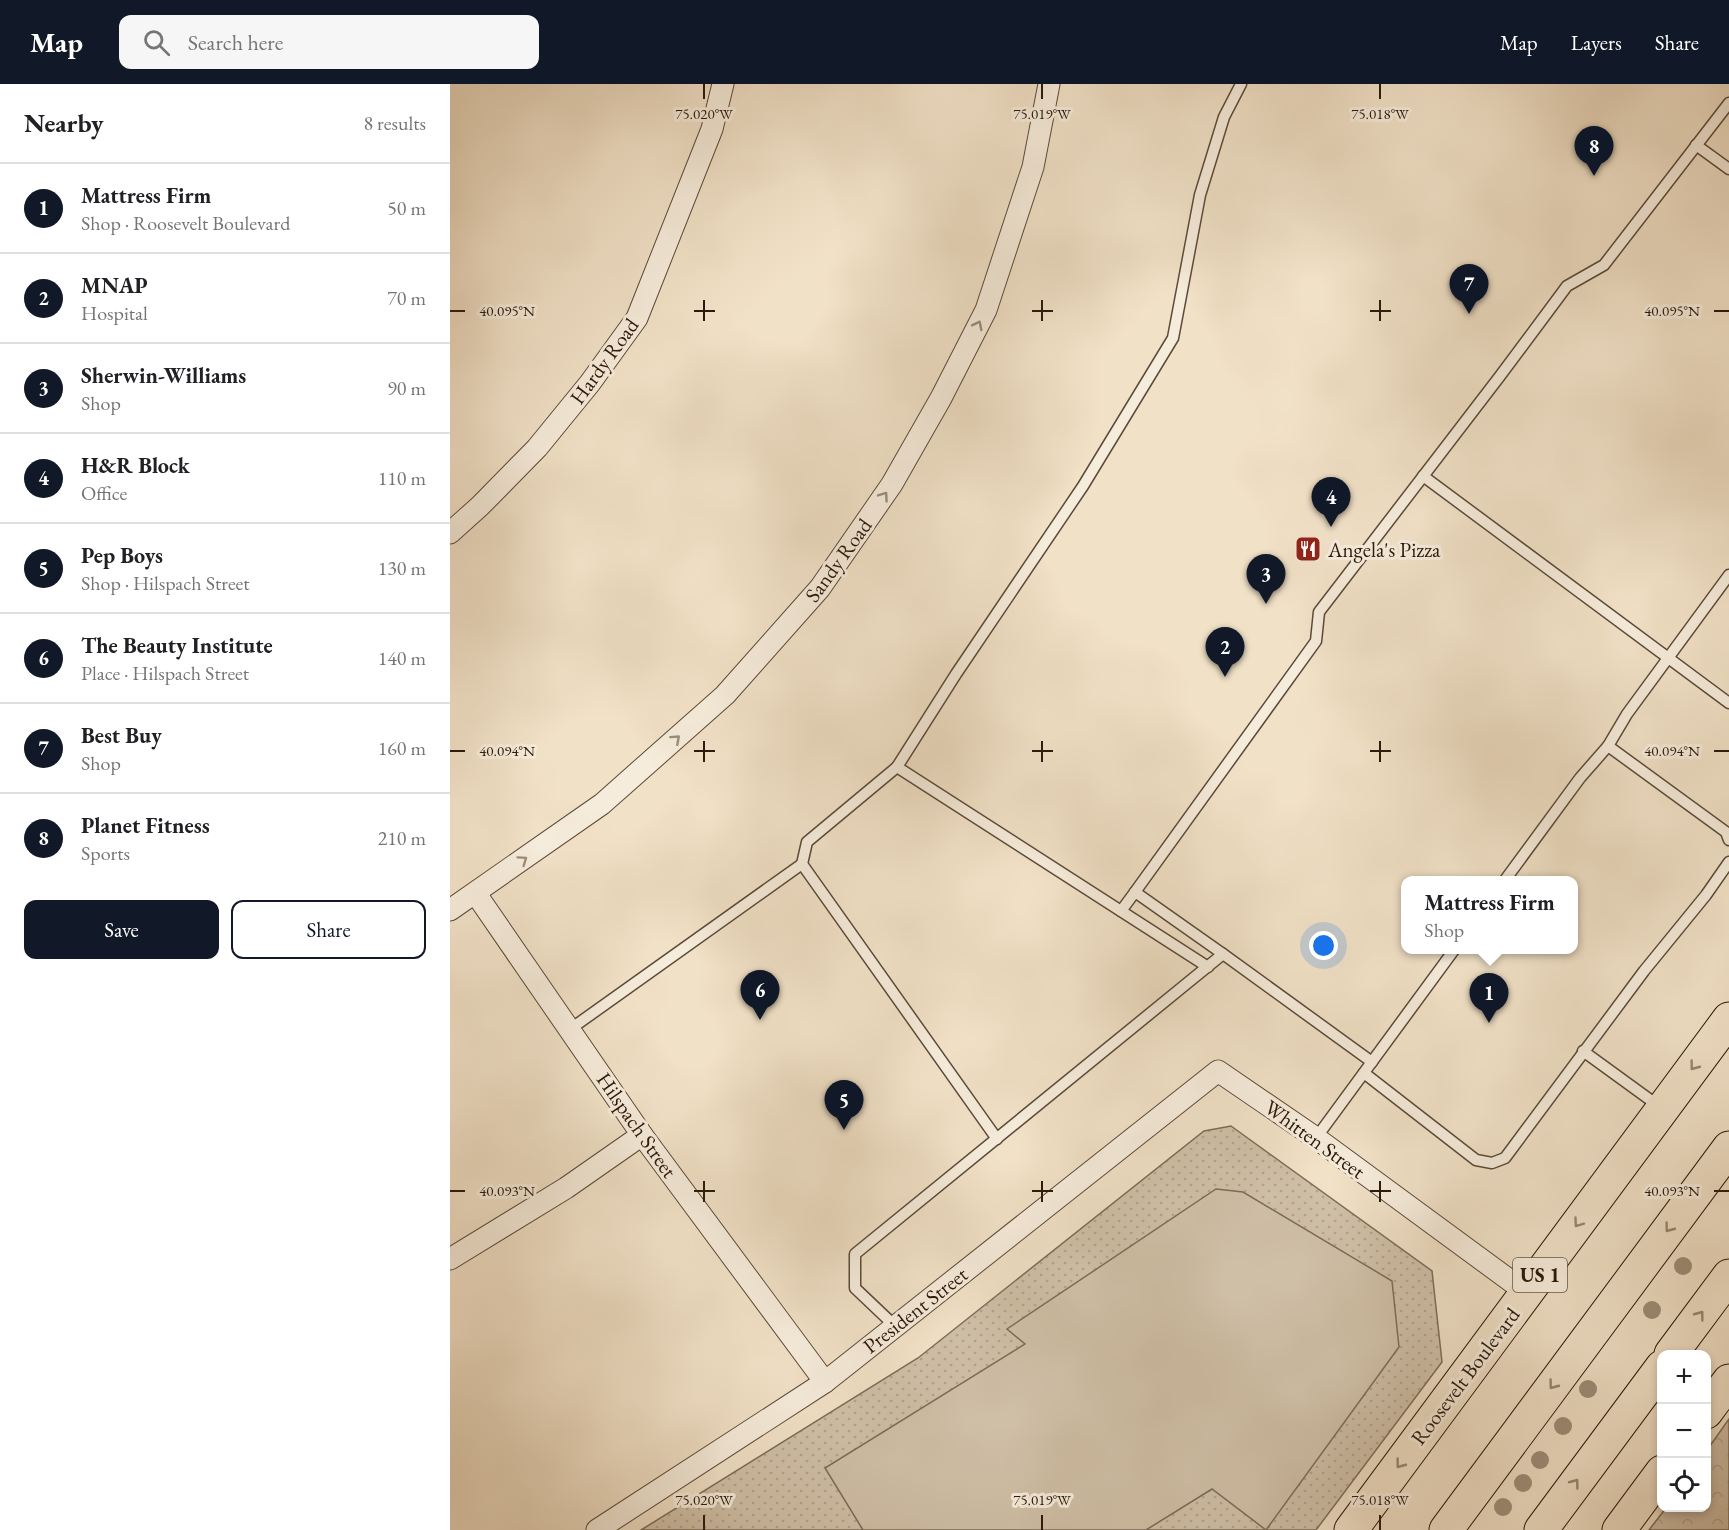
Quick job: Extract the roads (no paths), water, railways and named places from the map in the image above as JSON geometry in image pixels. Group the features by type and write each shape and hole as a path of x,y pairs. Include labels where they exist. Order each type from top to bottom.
{"highway":[{"name":"Roosevelt Boulevard","path":"1351,1530 1729,1019"},
{"path":"1446,1530 1729,1148"},
{"path":"1674,1350 1727,1279"},
{"path":"1540,1530 1657,1374"},
{"path":"1711,1406 1729,1381"},
{"path":"1619,1530 1657,1479"}],"street":[{"name":"Hardy Road","path":"450,533 537,448 590,383 637,318 712,129 723,84"},
{"name":"Sandy Road","path":"450,910 602,804 724,695 826,578 892,484 940,399 986,310 1033,166 1049,84"},
{"name":"Hilspach Street","path":"476,894 642,1135 825,1382"},
{"name":"Whitten Street","path":"1218,1071 1316,1138 1527,1293"},
{"name":"President Street","path":"597,1530 825,1382 1218,1071"},
{"path":"450,1259 566,1188 642,1135"}],"lane":[{"path":"569,1030 802,864 807,842 897,767 956,674 1083,486 1173,338 1200,195 1224,117 1241,84"},
{"path":"1121,911 1316,640 1319,612 1567,286 1604,265 1729,103"},
{"path":"1696,145 1729,169"},
{"path":"1423,476 1729,703"},
{"path":"1508,876 1580,778 1608,746 1627,714 1729,575"},
{"path":"1608,746 1726,832 1729,840"},
{"path":"897,767 1208,967"},
{"path":"1364,1073 1476,1160 1492,1162 1505,1158 1644,971 1706,895 1729,862"},
{"path":"802,864 997,1139"},
{"path":"1135,892 1372,1062"},
{"path":"895,1326 855,1288 855,1254 1224,954"},
{"path":"1316,1138 1451,954"},
{"path":"1584,1051 1662,1109"}],"place":[{"name":"Planet Fitness","path":"1594,176"},
{"name":"Best Buy","path":"1469,314"},
{"name":"H&R Block","path":"1331,527"},
{"name":"Angela's Pizza","path":"1308,549"},
{"name":"Sherwin-Williams","path":"1266,604"},
{"name":"MNAP","path":"1225,677"},
{"name":"The Beauty Institute","path":"760,1020"},
{"name":"Mattress Firm","path":"1489,1023"},
{"name":"Pep Boys","path":"844,1130"}]}
